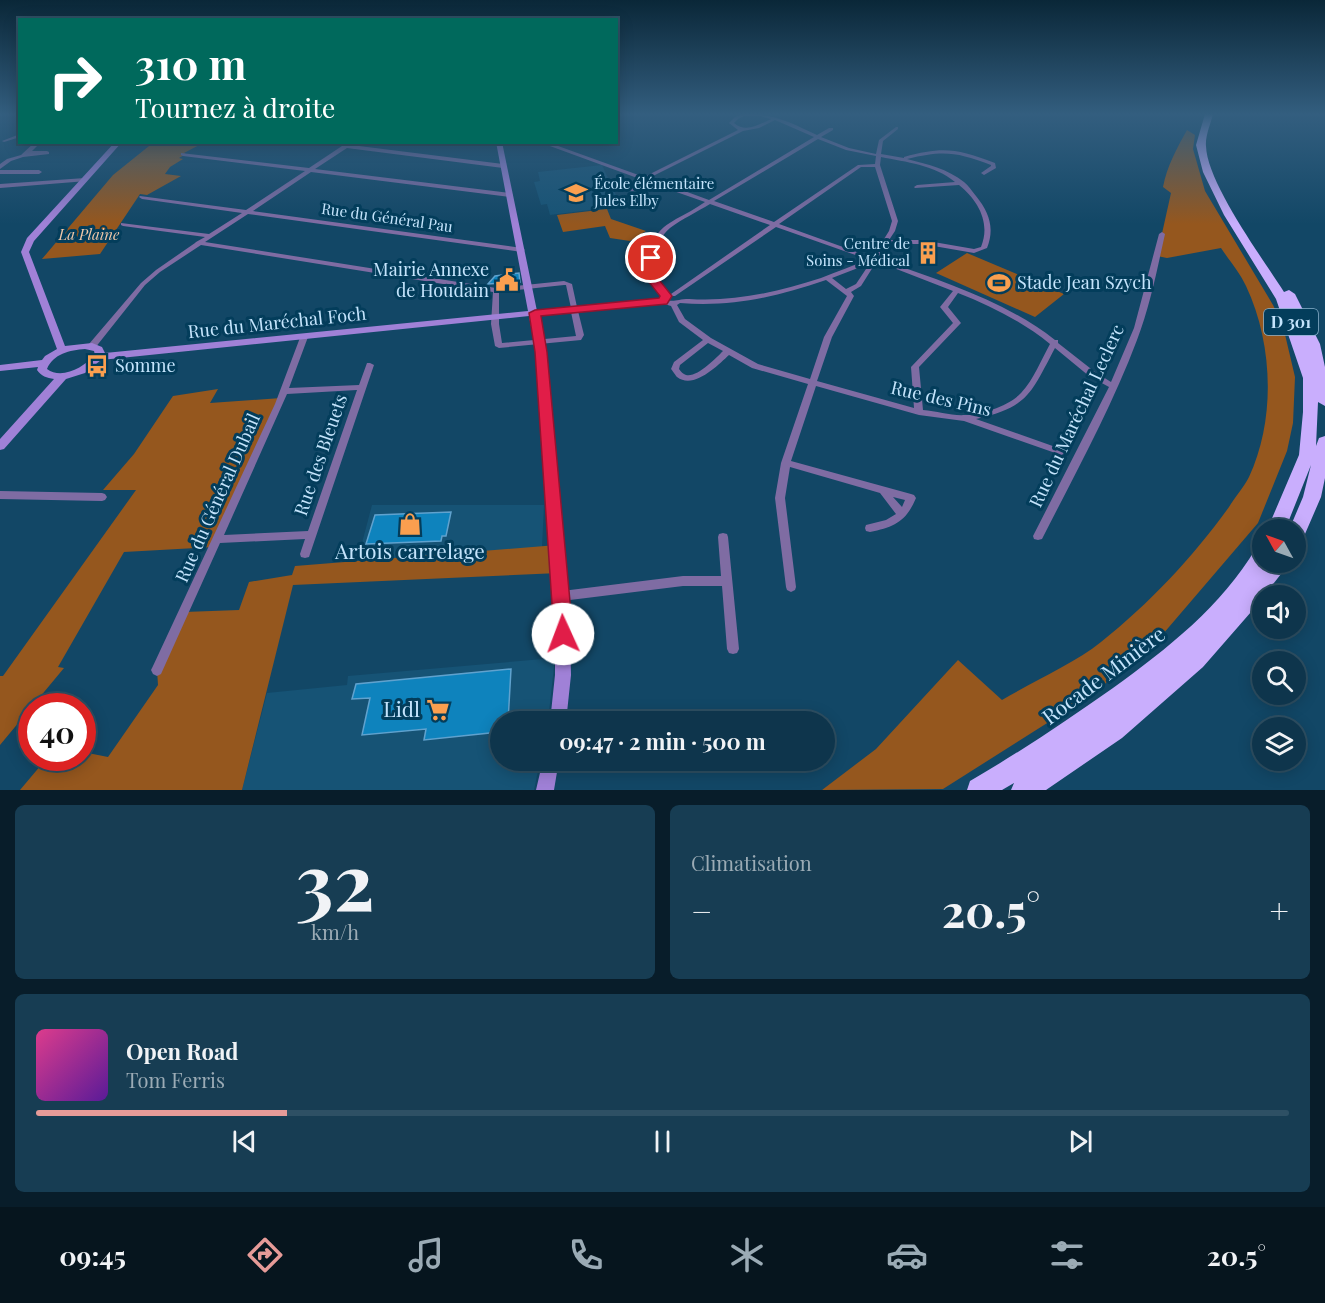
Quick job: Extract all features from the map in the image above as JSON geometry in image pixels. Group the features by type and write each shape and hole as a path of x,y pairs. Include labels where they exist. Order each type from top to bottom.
{"highway":[{"name":"D 301","path":"1203,151 1208,172 1228,215 1282,299 1310,378 1311,412 1307,455 1281,519"},
{"name":"D 301","path":"1213,151 1218,176 1245,226 1276,272 1302,317 1313,344 1325,401"},
{"path":"1303,519 1312,498 1325,442"},
{"name":"Rocade Minière","path":"980,790 1049,748 1171,658 1191,641 1252,572"},
{"path":"1023,790 1066,765 1174,682 1216,641 1269,573"}],"street":[{"path":"26,154 29,151"},
{"path":"63,351 25,252 30,240 110,151"},
{"path":"92,346 151,276 339,151"},
{"path":"397,151 503,166"},
{"path":"500,151 540,342 562,596 563,675 559,711"},
{"path":"567,151 775,224 869,262"},
{"path":"641,182 701,151"},
{"path":"793,151 708,200 666,228 652,249 652,273 654,282 667,297 676,303 777,294 829,279 880,258 1012,314 1055,342 1113,386"},
{"path":"858,151 905,159 936,169 962,183 978,202 989,226 984,248 974,251 922,242 886,242"},
{"path":"880,151 877,165 895,220 880,258"},
{"path":"905,159 929,151"},
{"path":"954,151 993,164 994,167 984,172"},
{"path":"0,170 9,160 26,154 45,154 46,156 38,164 39,167 31,171"},
{"path":"183,154 510,195"},
{"path":"535,313 667,297 860,166 877,165"},
{"path":"0,170 39,172"},
{"path":"0,186 85,180"},
{"path":"917,187 962,183"},
{"path":"142,197 248,211"},
{"name":"Rue du Général Pau","path":"248,211 522,250"},
{"path":"123,224 209,236"},
{"name":"Rue du Maréchal Leclerc","path":"1038,536 1113,386 1141,318 1162,234"},
{"path":"198,243 496,290 530,285 569,284 580,335 578,338 500,346 495,317 496,290"},
{"path":"848,291 860,285 869,262"},
{"path":"791,586 782,529 780,498 786,463 828,337 850,300 848,291 829,279"},
{"path":"919,412 915,367 957,322 944,307 957,290"},
{"name":"Rue des Pins","path":"667,297 676,303 682,320 708,340 769,371 919,412 965,418 1061,452"},
{"name":"Rue du Maréchal Foch","path":"99,357 535,313"},
{"name":"Rue du Général Dubail","path":"157,670 284,391 304,337"},
{"path":"708,340 678,364 675,369 678,374 685,378 699,376 728,351"},
{"path":"965,418 1014,406 1025,396 1055,342"},
{"path":"0,368 44,363 63,351 92,346 99,349 99,357 84,369 64,375 47,375 42,370 44,363"},
{"name":"Rue des Bleuets","path":"305,554 370,365"},
{"path":"0,446 64,375"},
{"name":"Rue des Bleuets","path":"284,391 363,387"},
{"path":"786,463 911,498 902,515 891,523 870,528"},
{"path":"883,490 902,515"},
{"path":"0,495 102,497"},
{"name":"Rue des Bleuets","path":"217,539 312,535"},
{"path":"723,537 733,649"},
{"path":"562,596 683,581 727,581"},
{"path":"545,790 549,771"}],"shaded area":[{"name":"École élémentaire Jules Elby","path":"602,165 621,206 550,215 547,204 541,205 534,182 540,181 538,172"},
{"path":"372,505 544,505 542,547 357,562"},
{"path":"555,658 549,711 490,711 490,771 538,771 534,790 242,790 267,693 347,685 348,676"}],"green space":[{"name":"La Plaine","path":"143,151 188,151 179,158 183,159 170,167 165,174 181,176 147,195 140,194 100,254 42,259 113,175"},
{"path":"1176,151 1194,151 1205,191 1273,305 1283,326 1295,377 1293,423 1287,451 1260,519 1252,519 1252,530 1163,634 1093,694 943,789 822,790 876,749 958,660 1002,700 1091,650 1136,612 1170,579 1215,526 1247,481 1258,454 1267,406 1268,381 1262,332 1244,281 1221,248 1167,258 1157,256 1171,193 1163,187"},
{"path":"607,209 611,219 646,231 630,241 610,238 605,226 563,232 557,215"},
{"name":"Stade Jean Szych","path":"967,253 1064,294 1035,317 936,273"},
{"path":"218,389 210,403 281,398 214,547 124,552 58,667 64,668 43,693 18,693 18,723 0,745 0,676 3,676 136,490 103,490 134,454 173,396"},
{"path":"557,545 559,573 293,585 242,790 20,790 36,771 96,771 96,755 108,757 158,685 157,670 184,612 239,610 249,582 292,575 295,566"}],"building":[{"name":"Mairie Annexe de Houdain","path":"519,273 520,282 488,284 495,276"},
{"name":"Artois carrelage","path":"451,512 446,536 442,536 441,541 366,544 375,515"},
{"name":"Lidl","path":"511,669 509,711 490,711 490,733 424,740 426,729 362,735 370,698 352,699 356,684"}],"place":[{"name":"École élémentaire Jules Elby","path":"576,193"},
{"name":"Centre de Soins - Médical","path":"928,253"},
{"name":"Mairie Annexe de Houdain","path":"507,280"},
{"name":"Stade Jean Szych","path":"999,283"},
{"name":"Somme","path":"97,366"},
{"name":"Artois carrelage","path":"410,524"},
{"name":"Lidl","path":"438,710"}],"route":[{"path":"563,634 562,596 553,515 541,352 535,313 662,301 666,296 654,282 651,258"}]}
